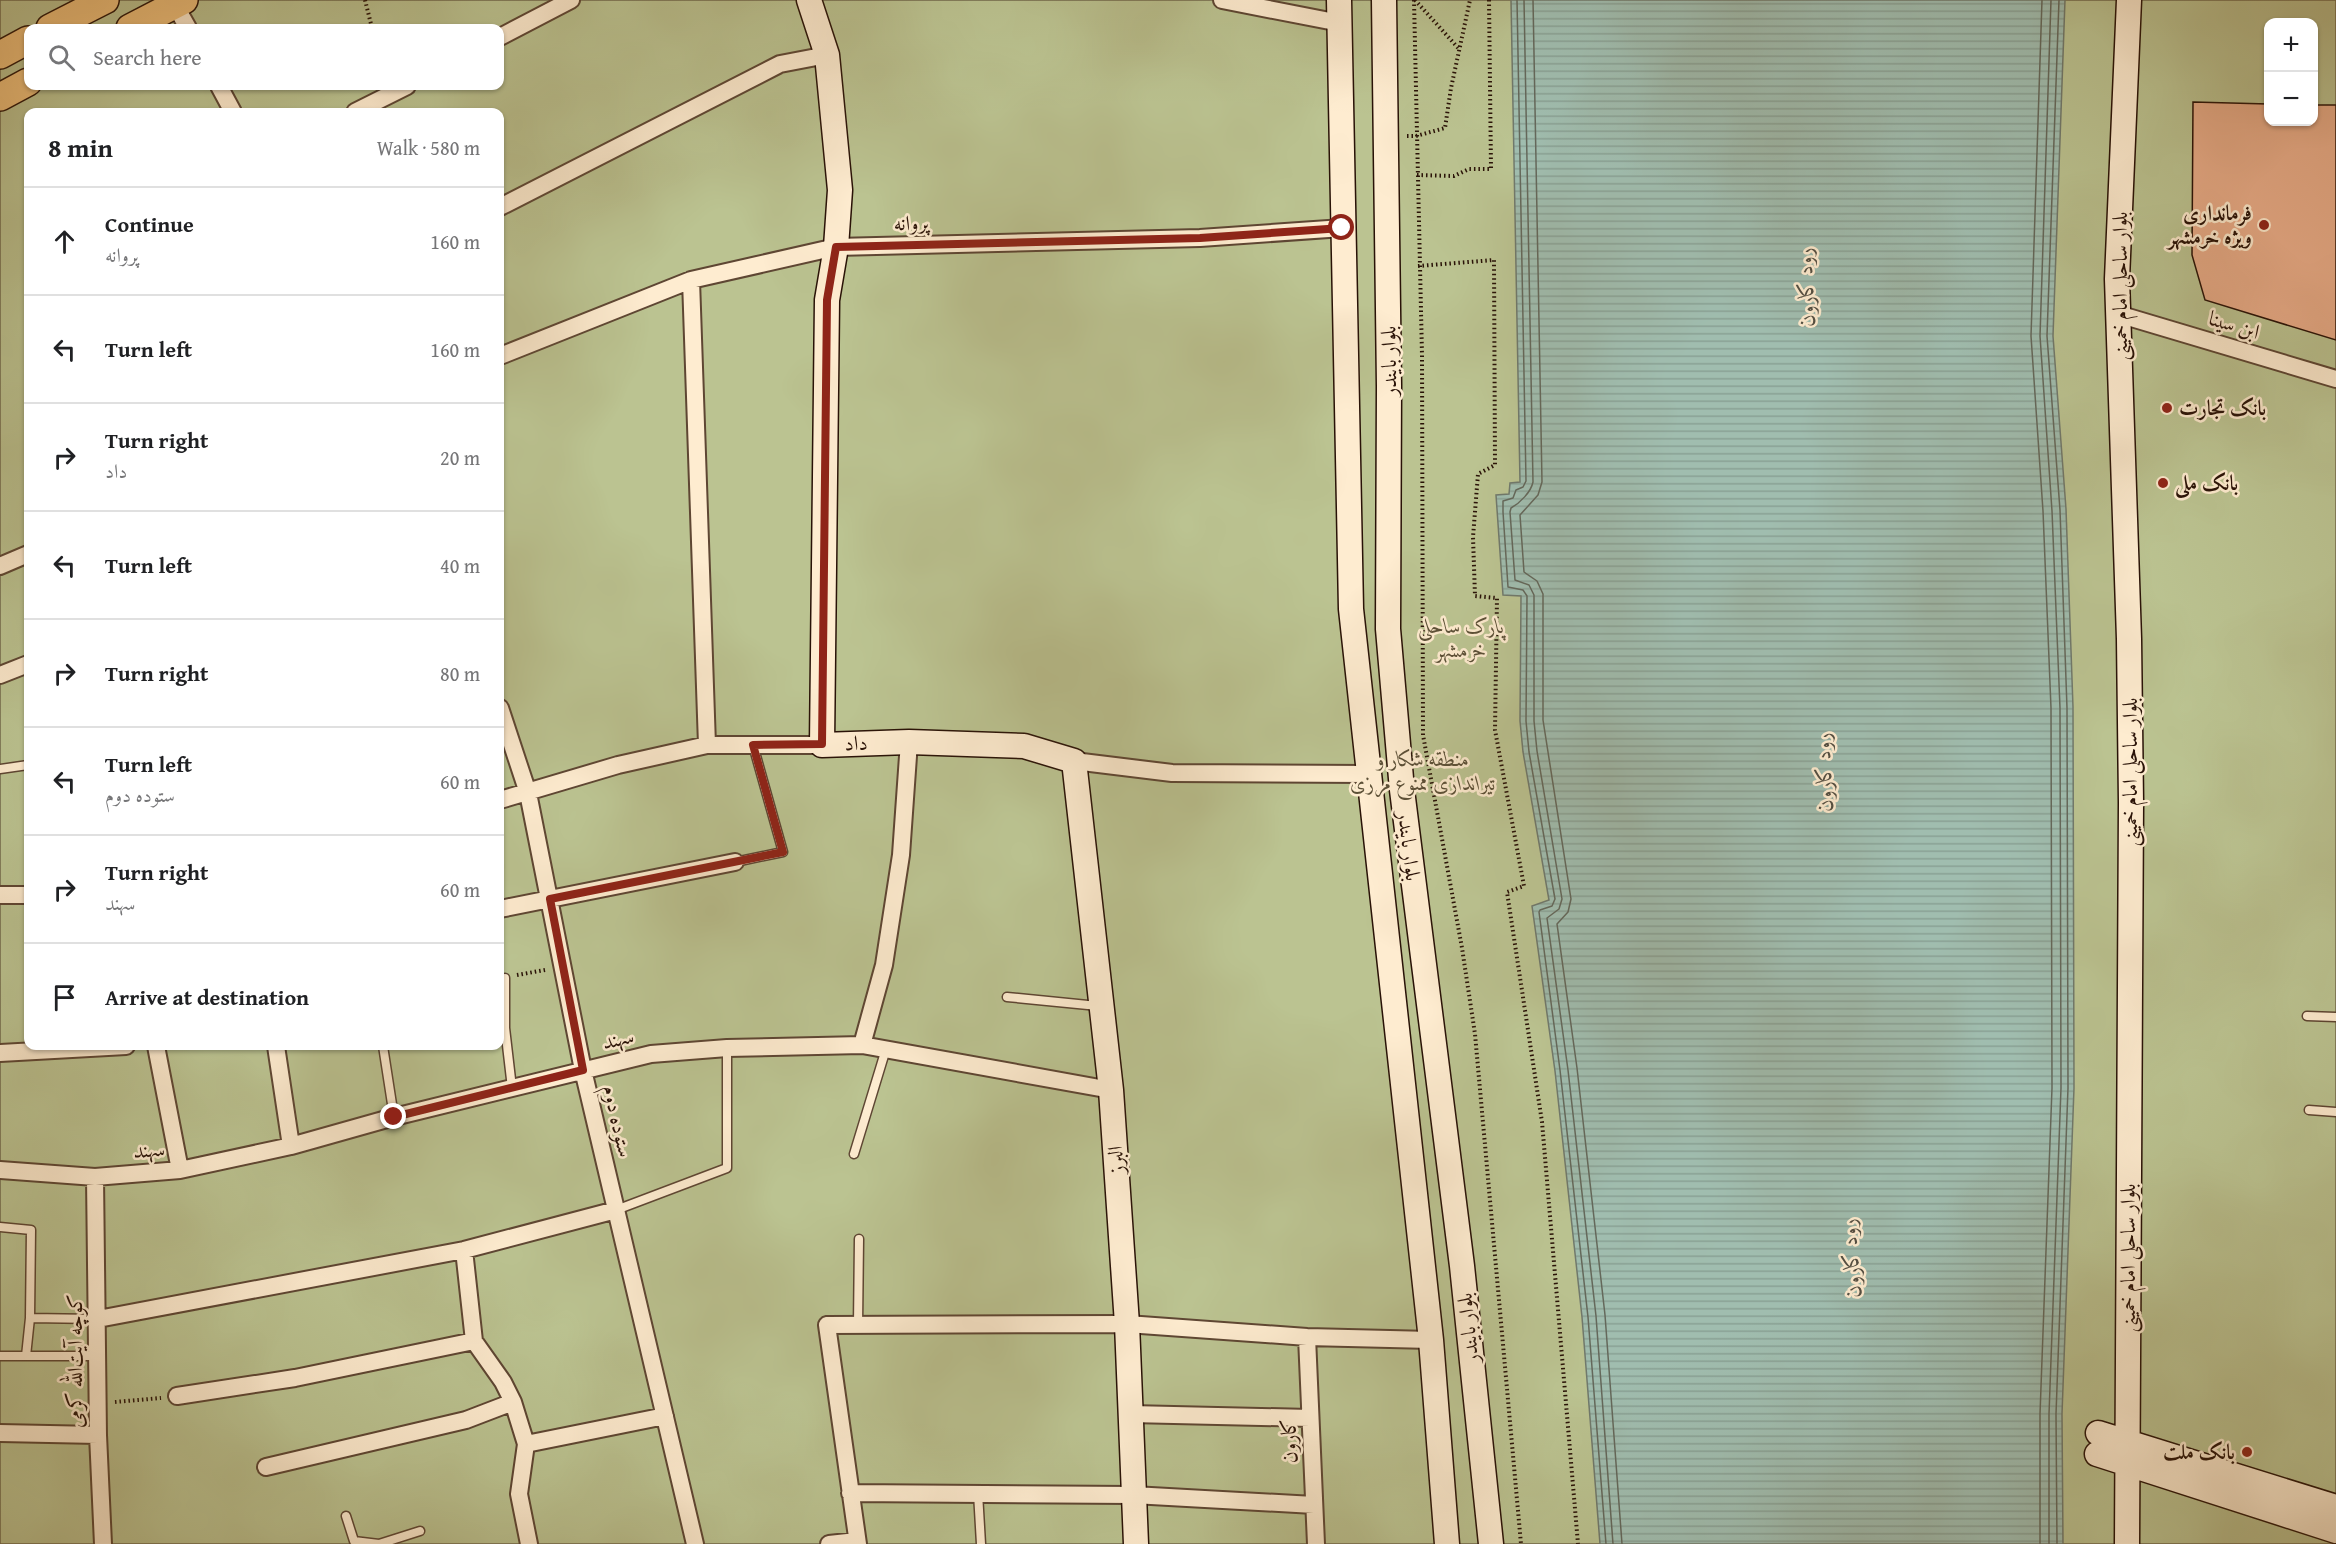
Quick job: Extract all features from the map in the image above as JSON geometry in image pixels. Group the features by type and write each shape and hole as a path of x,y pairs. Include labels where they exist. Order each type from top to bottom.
{"main road":[{"path":"58,24 105,0"},
{"path":"138,24 180,2"},
{"path":"0,55 24,42"},
{"path":"0,97 24,84"}],"street":[{"path":"504,35 571,0"},
{"path":"809,0 827,55 840,190 836,247 827,300 822,744"},
{"path":"1222,0 1340,12"},
{"name":"بلوار بایندر","path":"1384,0 1389,386 1388,629 1402,790 1462,1266 1491,1544"},
{"name":"بلوار ساحلی امام خمینی","path":"2127,1544 2131,803 2129,639 2117,279 2130,0"},
{"path":"180,2 187,24"},
{"name":"بلوار بایندر","path":"1340,12 1342,228 1351,609 1431,1340 1447,1544"},
{"path":"504,205 780,64 827,55"},
{"path":"221,90 231,108"},
{"path":"363,108 399,90"},
{"name":"پروانه","path":"504,354 691,280 836,247 1200,238 1342,228"},
{"path":"691,280 707,745"},
{"name":"ابن سینا","path":"2118,314 2336,379"},
{"path":"0,566 24,556"},
{"path":"0,675 24,666"},
{"name":"ستوده دوم","path":"504,720 528,793 583,1070 695,1544"},
{"path":"862,1045 884,965 901,855 909,742"},
{"name":"داد","path":"504,799 618,765 707,745 909,742 1023,746 1075,769 1172,773 1369,774"},
{"name":"البرز","path":"1075,769 1111,1090 1127,1324 1136,1544"},
{"path":"504,908 735,862"},
{"path":"0,895 24,895"},
{"name":"سهند","path":"0,1170 95,1177 180,1170 291,1146 394,1117 651,1054 727,1048 862,1045 1111,1090"},
{"path":"0,1053 55,1050"},
{"path":"157,1050 180,1170"},
{"path":"277,1050 291,1146"},
{"name":"کوچه آیت‌الله کرمی","path":"95,1177 98,1436 104,1544"},
{"path":"98,1318 464,1250 616,1210"},
{"path":"464,1250 474,1341 503,1382 513,1402 526,1444 519,1494 529,1544"},
{"path":"1423,1270 1462,1266"},
{"path":"829,1544 857,1542 827,1325 1127,1324 1307,1337 1431,1340"},
{"name":"کارون","path":"1307,1337 1316,1544"},
{"path":"177,1396 295,1378 474,1341"},
{"path":"266,1467 466,1420 513,1402"},
{"path":"1130,1414 1310,1418"},
{"path":"526,1444 665,1416"},
{"path":"0,1433 98,1436"},
{"path":"2097,1443 2336,1530"},
{"path":"2127,1453 2336,1507"},
{"path":"850,1493 1133,1495 1314,1505"}],"lane":[{"path":"735,862 783,852 753,745"},
{"path":"0,769 24,766"},
{"path":"505,978 505,1028 512,1088"},
{"path":"1007,997 1102,1006"},
{"path":"2307,1016 2336,1017"},
{"path":"616,1210 727,1168 727,1048"},
{"path":"854,1154 886,1049"},
{"path":"384,1050 394,1117"},
{"path":"2309,1110 2336,1112"},
{"path":"0,1227 31,1230 30,1317 26,1356"},
{"path":"858,1324 859,1239"},
{"path":"30,1317 98,1318"},
{"path":"0,1356 98,1356"},
{"path":"978,1493 981,1544"},
{"path":"345,1516 354,1540 379,1544 420,1531"}],"path":[{"path":"365,0 371,24"},
{"path":"1414,0 1461,51"},
{"path":"1414,0 1418,266 1422,355 1423,735 1462,948 1474,1034 1521,1544"},
{"path":"1416,136 1445,128 1470,0"},
{"path":"1417,175 1455,176 1469,169 1491,169 1490,0"},
{"path":"1418,266 1494,260 1495,465 1478,474 1473,537 1475,596 1497,597 1496,729 1524,886 1507,892 1542,1122 1578,1544"},
{"path":"505,978 563,966"},
{"path":"98,1403 177,1396"}],"green space":[{"name":"منطقه شکار و تیراندازی ممنوع مرزی","path":"0,0 2336,0 2336,1544 0,1544"}],"water":[{"name":"رود کارون","path":"1511,0 2065,0 2053,336 2066,509 2073,707 2074,1088 2062,1414 2063,1544 1600,1544 1582,1317 1555,1071 1532,906 1549,900 1523,752 1520,721 1521,596 1503,595 1496,495 1509,494 1510,483 1520,482"}],"building":[{"name":"فرمانداری ویژه خرمشهر","path":"2193,102 2264,104 2264,126 2318,126 2318,105 2336,105 2336,340 2205,300 2192,255"}],"place":[{"name":"فرمانداری ویژه خرمشهر","path":"2264,225"},
{"name":"بانک تجارت","path":"2167,408"},
{"name":"بانک ملی","path":"2163,483"},
{"name":"بانک ملت","path":"2247,1452"}],"route":[{"path":"394,1117 583,1070 550,899 783,852 753,745 822,744 827,300 836,247 1200,238 1342,228"}],"park label":[{"name":"پارک ساحلی خرمشهر","path":"1461,638"}]}
